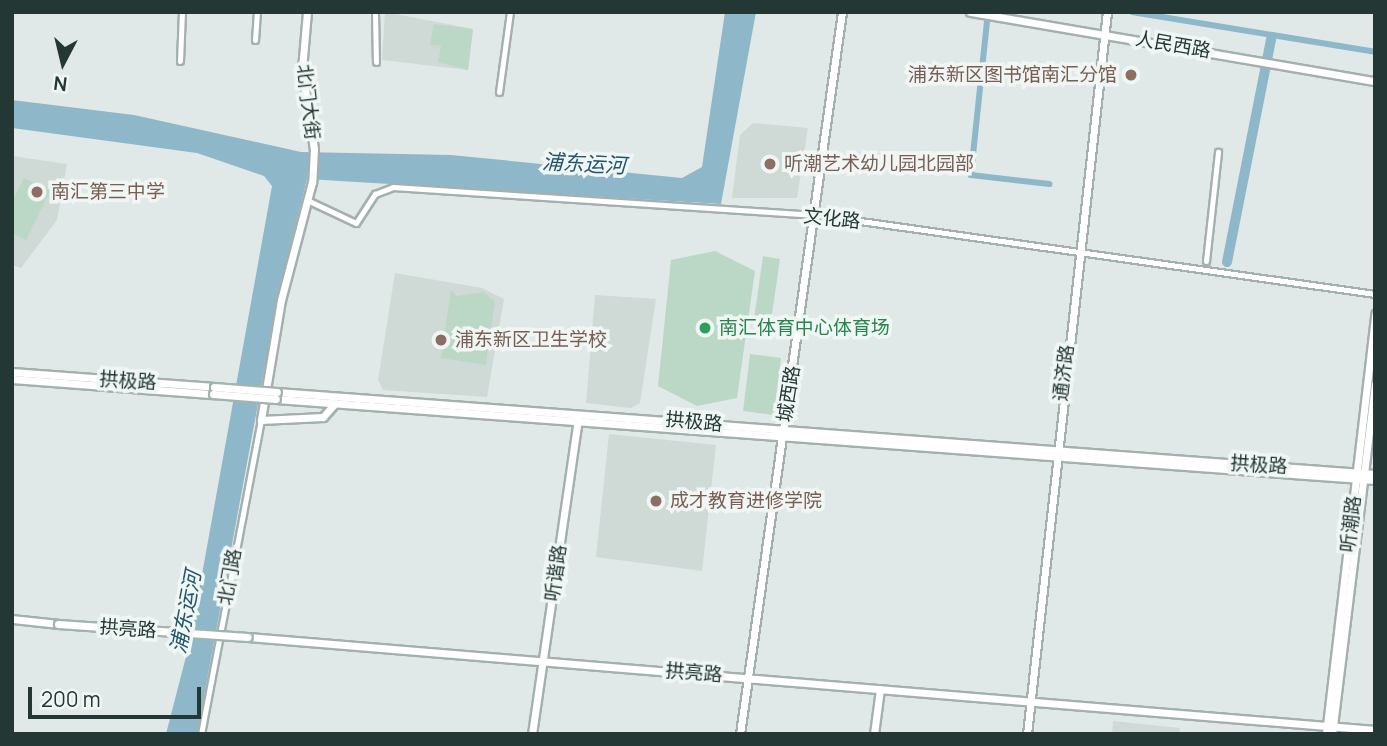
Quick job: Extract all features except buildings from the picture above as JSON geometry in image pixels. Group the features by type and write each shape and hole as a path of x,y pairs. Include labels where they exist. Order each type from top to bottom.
{"street":[{"path":"180,61 182,12"},
{"path":"255,40 257,12"},
{"name":"北门大街","path":"307,12 302,72 314,149"},
{"path":"375,12 376,62"},
{"path":"499,92 510,12"},
{"name":"城西路","path":"740,734 842,12"},
{"name":"人民西路","path":"970,12 1278,62 1375,81"},
{"name":"通济路","path":"1027,734 1055,453 1107,14"},
{"name":"北门路","path":"201,734 261,420 312,181 314,149"},
{"path":"1206,261 1218,152"},
{"name":"文化路","path":"307,200 356,223 378,191 393,187 814,215 1078,256 1375,294"},
{"name":"听潮路","path":"1330,730 1360,476 1375,314"},
{"name":"拱极路","path":"12,372 214,391"},
{"name":"拱极路","path":"12,379 579,417 1360,476 1375,480"},
{"name":"听潮路","path":"1360,476 1375,385"},
{"name":"拱极路","path":"277,395 335,403 579,417"},
{"path":"261,420 323,417 335,403"},
{"name":"听谐路","path":"532,734 579,417"},
{"name":"拱极路","path":"1360,476 1375,474"},
{"name":"拱亮路","path":"12,619 748,677 1330,730 1375,730"},
{"path":"874,734 880,689"}],"shaded area":[{"path":"385,12 473,29 468,70 382,60"},
{"name":"听潮艺术幼儿园北园部","path":"753,123 808,128 797,198 732,198 740,135"},
{"name":"南汇第三中学","path":"12,156 67,164 57,220 21,268 12,265"},
{"name":"浦东新区卫生学校","path":"395,273 482,288 504,299 487,397 383,390 378,380"},
{"path":"595,295 656,299 640,403 631,408 586,403"},
{"name":"成才教育进修学院","path":"609,434 716,445 702,571 596,557"},
{"path":"1113,721 1180,728 1179,734 1112,734"}],"green space":[{"path":"434,24 473,29 468,70 438,62 441,46 430,45"},
{"path":"24,178 50,191 26,240 12,233 12,202"},
{"name":"南汇体育中心体育场","path":"715,251 755,271 737,398 697,406 658,386 671,260"},
{"path":"763,256 780,259 771,321 754,319"},
{"path":"451,290 456,296 484,292 495,302 486,365 441,358"},
{"path":"750,354 781,358 774,415 743,411"}],"water":[{"path":"725,12 756,12 721,204 307,179 279,290 197,734 166,734 190,641 272,186 264,176 197,153 12,128 12,100 134,115 301,152 451,155 682,178 702,167"}],"waterway":[{"path":"988,12 971,175 1049,184"},
{"path":"1132,12 1375,52"},
{"path":"1227,262 1271,39"}],"place":[{"name":"浦东新区图书馆南汇分馆","path":"1131,75"},
{"name":"听潮艺术幼儿园北园部","path":"770,164"},
{"name":"南汇第三中学","path":"37,192"},
{"name":"南汇体育中心体育场","path":"705,328"},
{"name":"浦东新区卫生学校","path":"441,340"},
{"name":"成才教育进修学院","path":"656,501"}],"water label":[{"name":"浦东运河","path":"584,163"},
{"name":"浦东运河","path":"185,612"}]}
